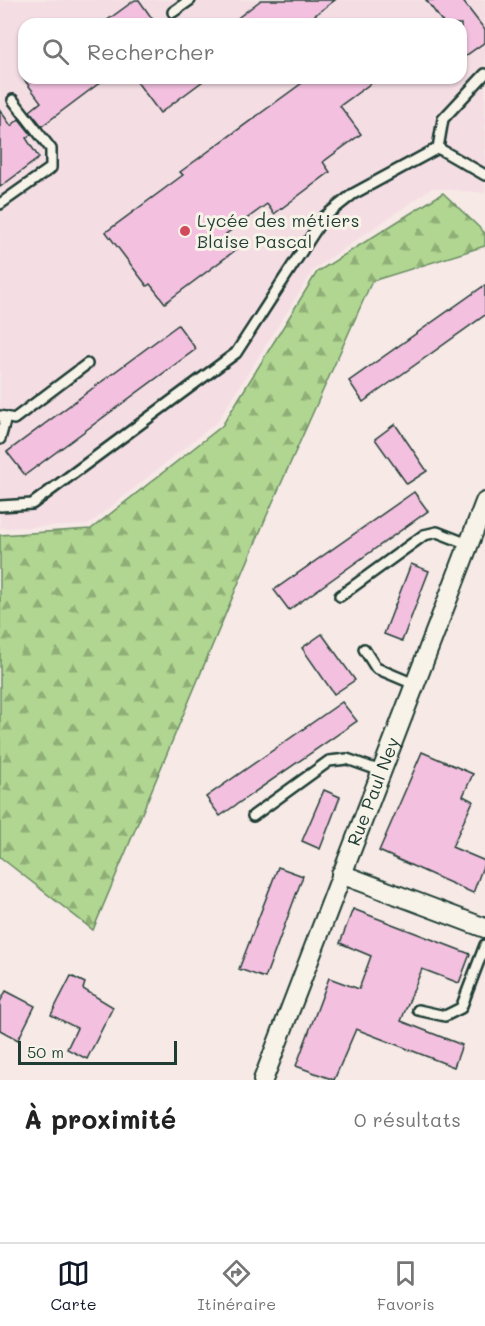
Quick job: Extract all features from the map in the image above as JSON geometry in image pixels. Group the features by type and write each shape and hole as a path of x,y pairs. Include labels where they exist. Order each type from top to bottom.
{"street":[{"name":"Rue Paul Ney","path":"263,1080 485,502"},
{"path":"341,874 485,928"}],"lane":[{"path":"173,12 190,0"},
{"path":"438,148 443,119 485,74"},
{"path":"0,204 51,168 51,149 13,100"},
{"path":"438,148 485,175"},
{"path":"0,506 32,504 236,354 324,217 353,194 438,148"},
{"path":"0,439 3,417 14,418 87,364"},
{"path":"340,596 424,535 437,532 468,544"},
{"path":"364,649 376,668 414,684"},
{"path":"254,816 329,761 347,759 381,771"},
{"path":"418,1010 445,1016 461,1008 485,945"}],"shaded area":[{"name":"Lycée des métiers Blaise Pascal","path":"0,0 485,0 485,193 432,188 314,269 217,422 88,525 0,528"}],"green space":[{"path":"443,193 485,233 485,246 372,281 267,515 93,930 0,857 0,535 91,529 222,426 317,272"}],"building":[{"path":"135,0 139,0 152,18 110,18"},
{"path":"261,0 335,0 311,18 238,18"},
{"path":"426,0 462,0 485,30 485,42 467,55 467,18 440,18"},
{"path":"28,84 98,84 42,126 30,111 41,102"},
{"path":"138,84 199,84 160,113"},
{"path":"301,84 370,84 340,106 361,134 323,162 330,172 274,214 267,204 226,234 237,249 165,303 150,284 147,286 106,232 183,175 180,172"},
{"path":"0,110 11,126 19,119 31,134 26,138 39,158 0,187"},
{"path":"485,285 485,315 363,402 349,381"},
{"path":"178,325 196,349 25,475 7,452"},
{"path":"395,424 427,471 407,484 375,439"},
{"path":"414,492 428,511 289,610 274,590"},
{"path":"411,564 429,571 402,641 384,634"},
{"path":"322,634 355,680 334,694 302,648"},
{"path":"342,702 357,721 220,816 206,797"},
{"path":"422,752 473,774 463,796 473,801 452,847 485,861 473,893 379,851"},
{"path":"324,790 340,797 320,849 302,841"},
{"path":"278,867 303,876 265,978 239,969"},
{"path":"353,909 470,954 459,983 422,969 401,1021 462,1045 454,1067 356,1029 334,1080 296,1066 329,978 359,989 371,956 340,943"},
{"path":"71,976 85,983 83,989 113,1007 87,1059 67,1049 77,1028 51,1015"},
{"path":"6,991 35,1006 18,1040 0,1030 0,1002"}],"place":[{"name":"Lycée des métiers Blaise Pascal","path":"185,231"}]}
